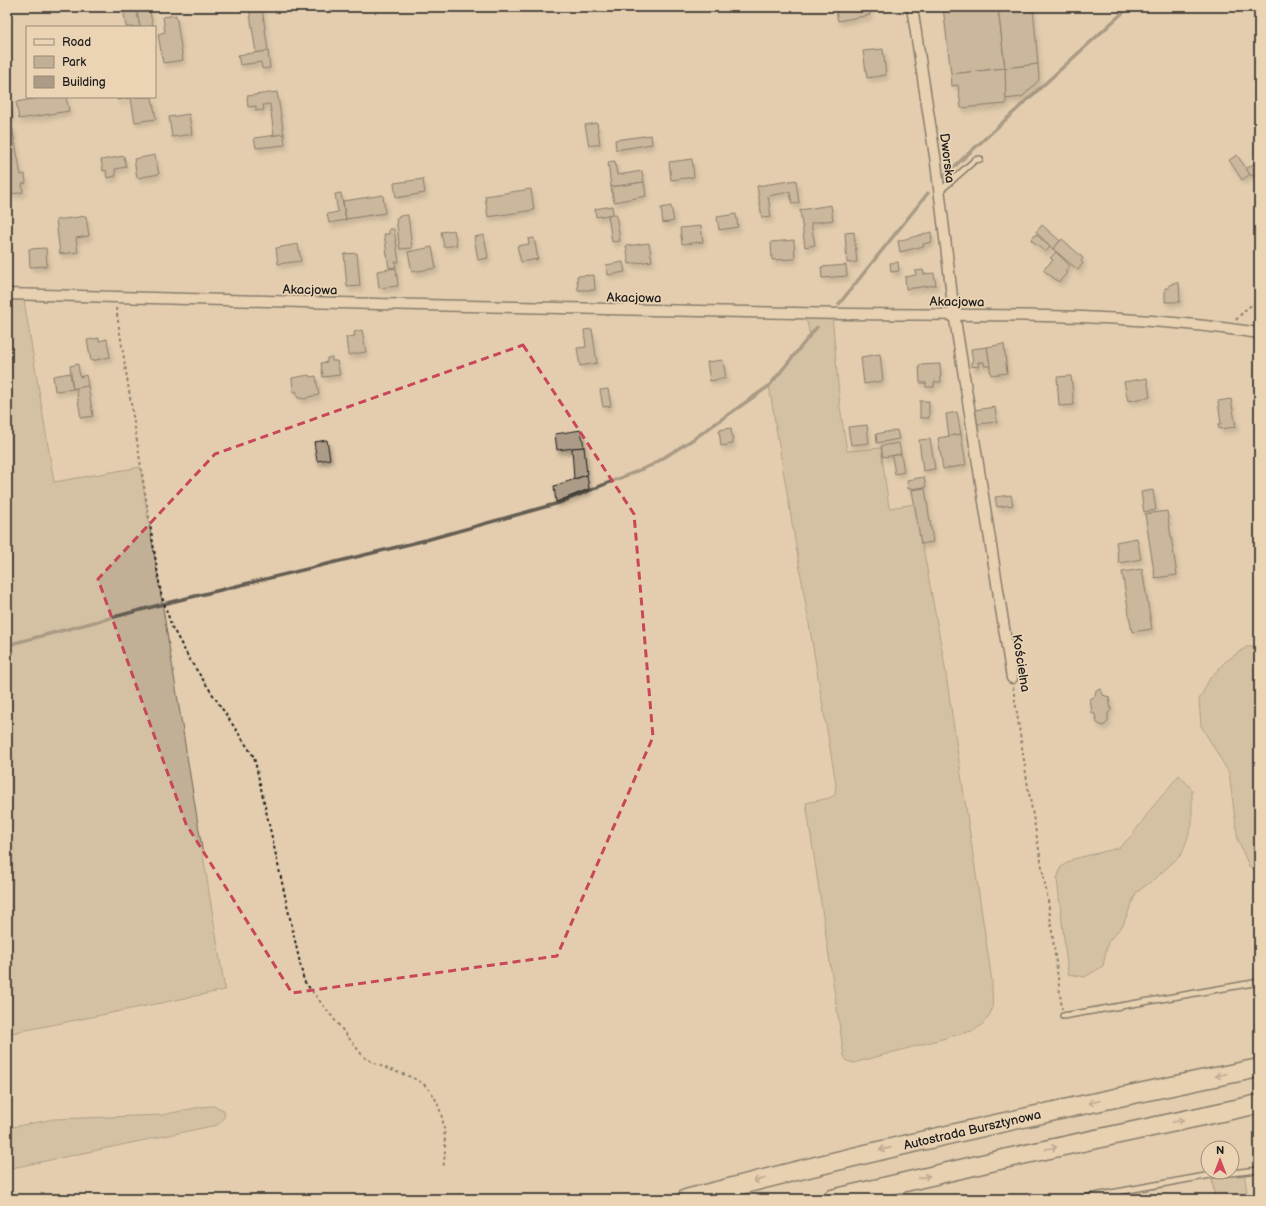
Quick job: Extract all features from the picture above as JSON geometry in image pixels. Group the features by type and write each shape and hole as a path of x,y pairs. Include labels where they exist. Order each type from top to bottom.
{"highway":[{"name":"Autostrada Bursztynowa","path":"686,1199 784,1173 987,1125 1259,1068"},
{"path":"832,1199 1008,1158 1259,1104"}],"street":[{"name":"Dworska","path":"912,7 939,191 954,314"},
{"name":"Akacjowa","path":"7,294 795,314 954,314 1154,321 1259,333"},
{"name":"Kościelna","path":"954,314 1012,678"}],"lane":[{"path":"939,191 975,160 980,159"},
{"path":"1063,1016 1259,982"},
{"path":"1078,1199 1211,1175 1259,1170"}],"path":[{"path":"115,297 161,594 172,628 186,653 254,757 304,981 363,1056 372,1063 420,1082 432,1096 441,1111 445,1136 446,1155 443,1168"},
{"path":"1233,329 1236,321 1244,311 1259,299"},
{"name":"Kościelna","path":"1012,678 1028,787 1048,901 1063,1016"}],"highlighted area":[{"path":"523,345 634,514 653,737 557,956 292,993 186,824 98,579 215,454"}],"green space":[{"path":"7,294 23,294 54,482 140,467 225,990 7,1034"},
{"path":"795,313 832,314 840,407 847,451 881,448 889,508 915,504 944,661 992,981 992,1009 987,1019 975,1030 854,1063 847,1061 844,1056 806,803 829,798 835,795 836,784 769,386 810,336 807,322"},
{"path":"1248,646 1259,646 1259,874 1249,866 1238,841 1229,773 1201,726 1199,700 1210,678 1226,661"},
{"path":"1179,775 1192,789 1192,825 1182,854 1157,877 1136,893 1123,925 1108,942 1103,966 1085,977 1068,974 1057,879 1061,867 1073,859 1119,848 1133,834"},
{"path":"214,1106 224,1110 225,1112 224,1119 217,1125 7,1169 7,1128 54,1119 162,1115 200,1107"},
{"path":"1240,1173 1244,1173 1248,1199 1215,1199 1212,1180 1240,1180"}],"building":[{"path":"123,7 136,7 140,26 126,26"},
{"path":"136,7 149,7 153,26 140,26"},
{"path":"249,7 262,7 268,51 256,53"},
{"path":"835,7 868,7 870,15 838,21"},
{"path":"943,7 998,7 1005,68 951,74"},
{"path":"998,7 1033,7 1038,64 1005,68"},
{"path":"176,15 183,60 163,63 158,34 165,32 163,17"},
{"path":"883,49 886,75 867,78 863,51"},
{"path":"268,51 270,68 262,69 261,62 240,65 238,55"},
{"path":"1038,64 1039,80 1022,97 1005,99 1005,68"},
{"path":"1005,68 1006,104 961,108 958,85 952,86 951,74"},
{"path":"277,92 284,134 274,136 270,104 263,105 264,110 256,111 256,106 248,107 247,96"},
{"path":"38,98 66,98 69,111 19,119 16,102"},
{"path":"117,98 131,98 117,100"},
{"path":"131,98 152,98 156,119 135,122"},
{"path":"7,103 10,103 12,119 7,120"},
{"path":"189,114 192,134 172,137 169,117"},
{"path":"597,123 600,144 589,146 585,125"},
{"path":"7,126 12,126 21,175 25,174 26,183 22,184 23,192 12,194 10,183 7,184"},
{"path":"284,134 285,145 256,148 254,138"},
{"path":"651,135 652,144 616,150 615,140"},
{"path":"155,155 159,174 137,178 134,159"},
{"path":"1237,155 1250,174 1242,180 1229,160"},
{"path":"124,156 126,167 115,169 116,176 107,178 106,170 103,171 101,160"},
{"path":"692,159 694,177 671,180 669,162"},
{"path":"1259,160 1259,171 1251,176 1246,169"},
{"path":"615,161 617,175 642,171 644,182 611,187 608,162"},
{"path":"423,179 425,193 396,198 394,183"},
{"path":"796,180 799,203 792,204 790,192 768,196 771,217 762,218 757,186"},
{"path":"644,182 646,196 614,202 611,187"},
{"path":"531,189 534,210 488,217 485,196"},
{"path":"341,193 346,220 329,223 327,214 338,212 335,194"},
{"path":"383,195 385,213 346,219 343,201"},
{"path":"831,205 833,220 811,223 815,245 805,247 800,210"},
{"path":"612,206 613,214 596,217 595,209"},
{"path":"671,206 674,221 663,223 661,208"},
{"path":"616,214 620,241 612,242 608,215"},
{"path":"736,214 738,227 719,230 717,217"},
{"path":"408,215 412,248 400,249 396,219 398,219 398,216"},
{"path":"86,216 89,236 76,238 78,252 60,254 56,220"},
{"path":"1042,225 1060,241 1053,249 1036,232"},
{"path":"701,226 703,242 682,244 680,228"},
{"path":"389,229 394,229 399,262 395,262 396,267 389,268 384,234 389,234"},
{"path":"454,230 457,245 444,247 441,232"},
{"path":"854,232 857,262 847,263 845,233"},
{"path":"931,232 932,242 923,244 924,246 900,252 898,241"},
{"path":"1036,234 1050,247 1045,252 1031,240"},
{"path":"484,235 488,258 478,260 474,237"},
{"path":"534,238 538,259 521,262 517,246 529,244 528,239"},
{"path":"1062,239 1083,258 1081,261 1083,263 1078,270 1053,249"},
{"path":"794,240 795,259 772,260 771,242"},
{"path":"649,243 652,261 629,264 626,246"},
{"path":"298,244 301,261 278,264 276,248"},
{"path":"432,247 436,268 412,272 408,252"},
{"path":"46,248 47,266 30,267 29,249"},
{"path":"1056,252 1070,266 1065,271 1067,273 1059,282 1043,270 1053,260 1050,258"},
{"path":"357,253 360,286 347,287 344,254"},
{"path":"623,262 625,272 608,275 606,265"},
{"path":"898,262 899,271 891,272 890,263"},
{"path":"846,265 847,276 822,278 821,267"},
{"path":"396,268 398,286 379,288 377,271"},
{"path":"923,270 924,274 934,273 936,285 906,289 905,277 916,275 915,271"},
{"path":"594,275 595,290 578,290 577,276"},
{"path":"1172,283 1179,283 1180,302 1165,302 1165,288 1169,288 1169,285 1172,285"},
{"path":"592,329 597,363 580,366 577,348 586,347 584,330"},
{"path":"362,330 366,352 348,355 346,337 355,336 354,332"},
{"path":"99,338 99,341 107,339 110,357 91,361 87,340"},
{"path":"1004,344 1007,373 991,375 987,347"},
{"path":"987,347 990,366 984,366 984,362 978,362 979,367 971,366 971,362 973,362 971,349"},
{"path":"880,354 883,381 864,384 861,357"},
{"path":"332,357 332,361 337,361 340,375 323,377 321,363 327,362 327,358"},
{"path":"723,360 726,378 710,381 707,362"},
{"path":"78,364 80,377 86,375 88,386 73,389 70,366"},
{"path":"940,364 941,382 934,382 934,387 926,387 926,383 920,383 919,365"},
{"path":"70,373 73,389 55,391 53,376"},
{"path":"309,375 310,377 316,376 319,395 308,397 306,399 298,398 296,391 293,392 292,378"},
{"path":"1071,376 1074,405 1059,406 1057,377"},
{"path":"1147,378 1150,397 1128,401 1124,382"},
{"path":"88,386 93,416 81,418 76,388"},
{"path":"608,389 611,406 603,407 600,390"},
{"path":"1231,399 1236,427 1219,429 1218,424 1221,424 1218,401"},
{"path":"920,401 929,401 929,418 920,418"},
{"path":"995,407 997,422 970,425 974,410"},
{"path":"957,412 961,434 949,436 946,414"},
{"path":"867,425 869,443 851,445 848,427"},
{"path":"731,428 733,444 721,446 719,430"},
{"path":"581,430 584,447 557,450 555,434"},
{"path":"897,430 899,439 877,443 876,434"},
{"path":"961,434 966,465 943,469 938,438"},
{"path":"930,439 935,469 923,471 919,440"},
{"path":"327,440 330,459 317,461 314,442"},
{"path":"899,443 901,454 883,457 881,446"},
{"path":"584,447 587,475 574,479 572,448"},
{"path":"901,454 904,472 895,474 892,456"},
{"path":"587,475 589,489 556,502 554,486"},
{"path":"924,477 926,487 908,489 907,480"},
{"path":"925,488 933,542 921,544 912,490"},
{"path":"1153,490 1156,510 1144,512 1141,492"},
{"path":"1011,495 1013,505 997,507 995,497"},
{"path":"1167,511 1177,575 1155,578 1145,514"},
{"path":"1137,538 1141,559 1119,563 1116,542"},
{"path":"1142,569 1152,629 1132,632 1122,572"},
{"path":"1101,689 1103,695 1109,697 1111,710 1108,713 1108,722 1103,726 1097,723 1095,714 1092,713 1090,699 1095,696 1096,690"}],"waterway":[{"path":"945,175 1129,7"},
{"path":"839,304 928,193"},
{"path":"7,645 171,602 426,540 559,503 652,465 692,440 769,386 817,327"}]}
